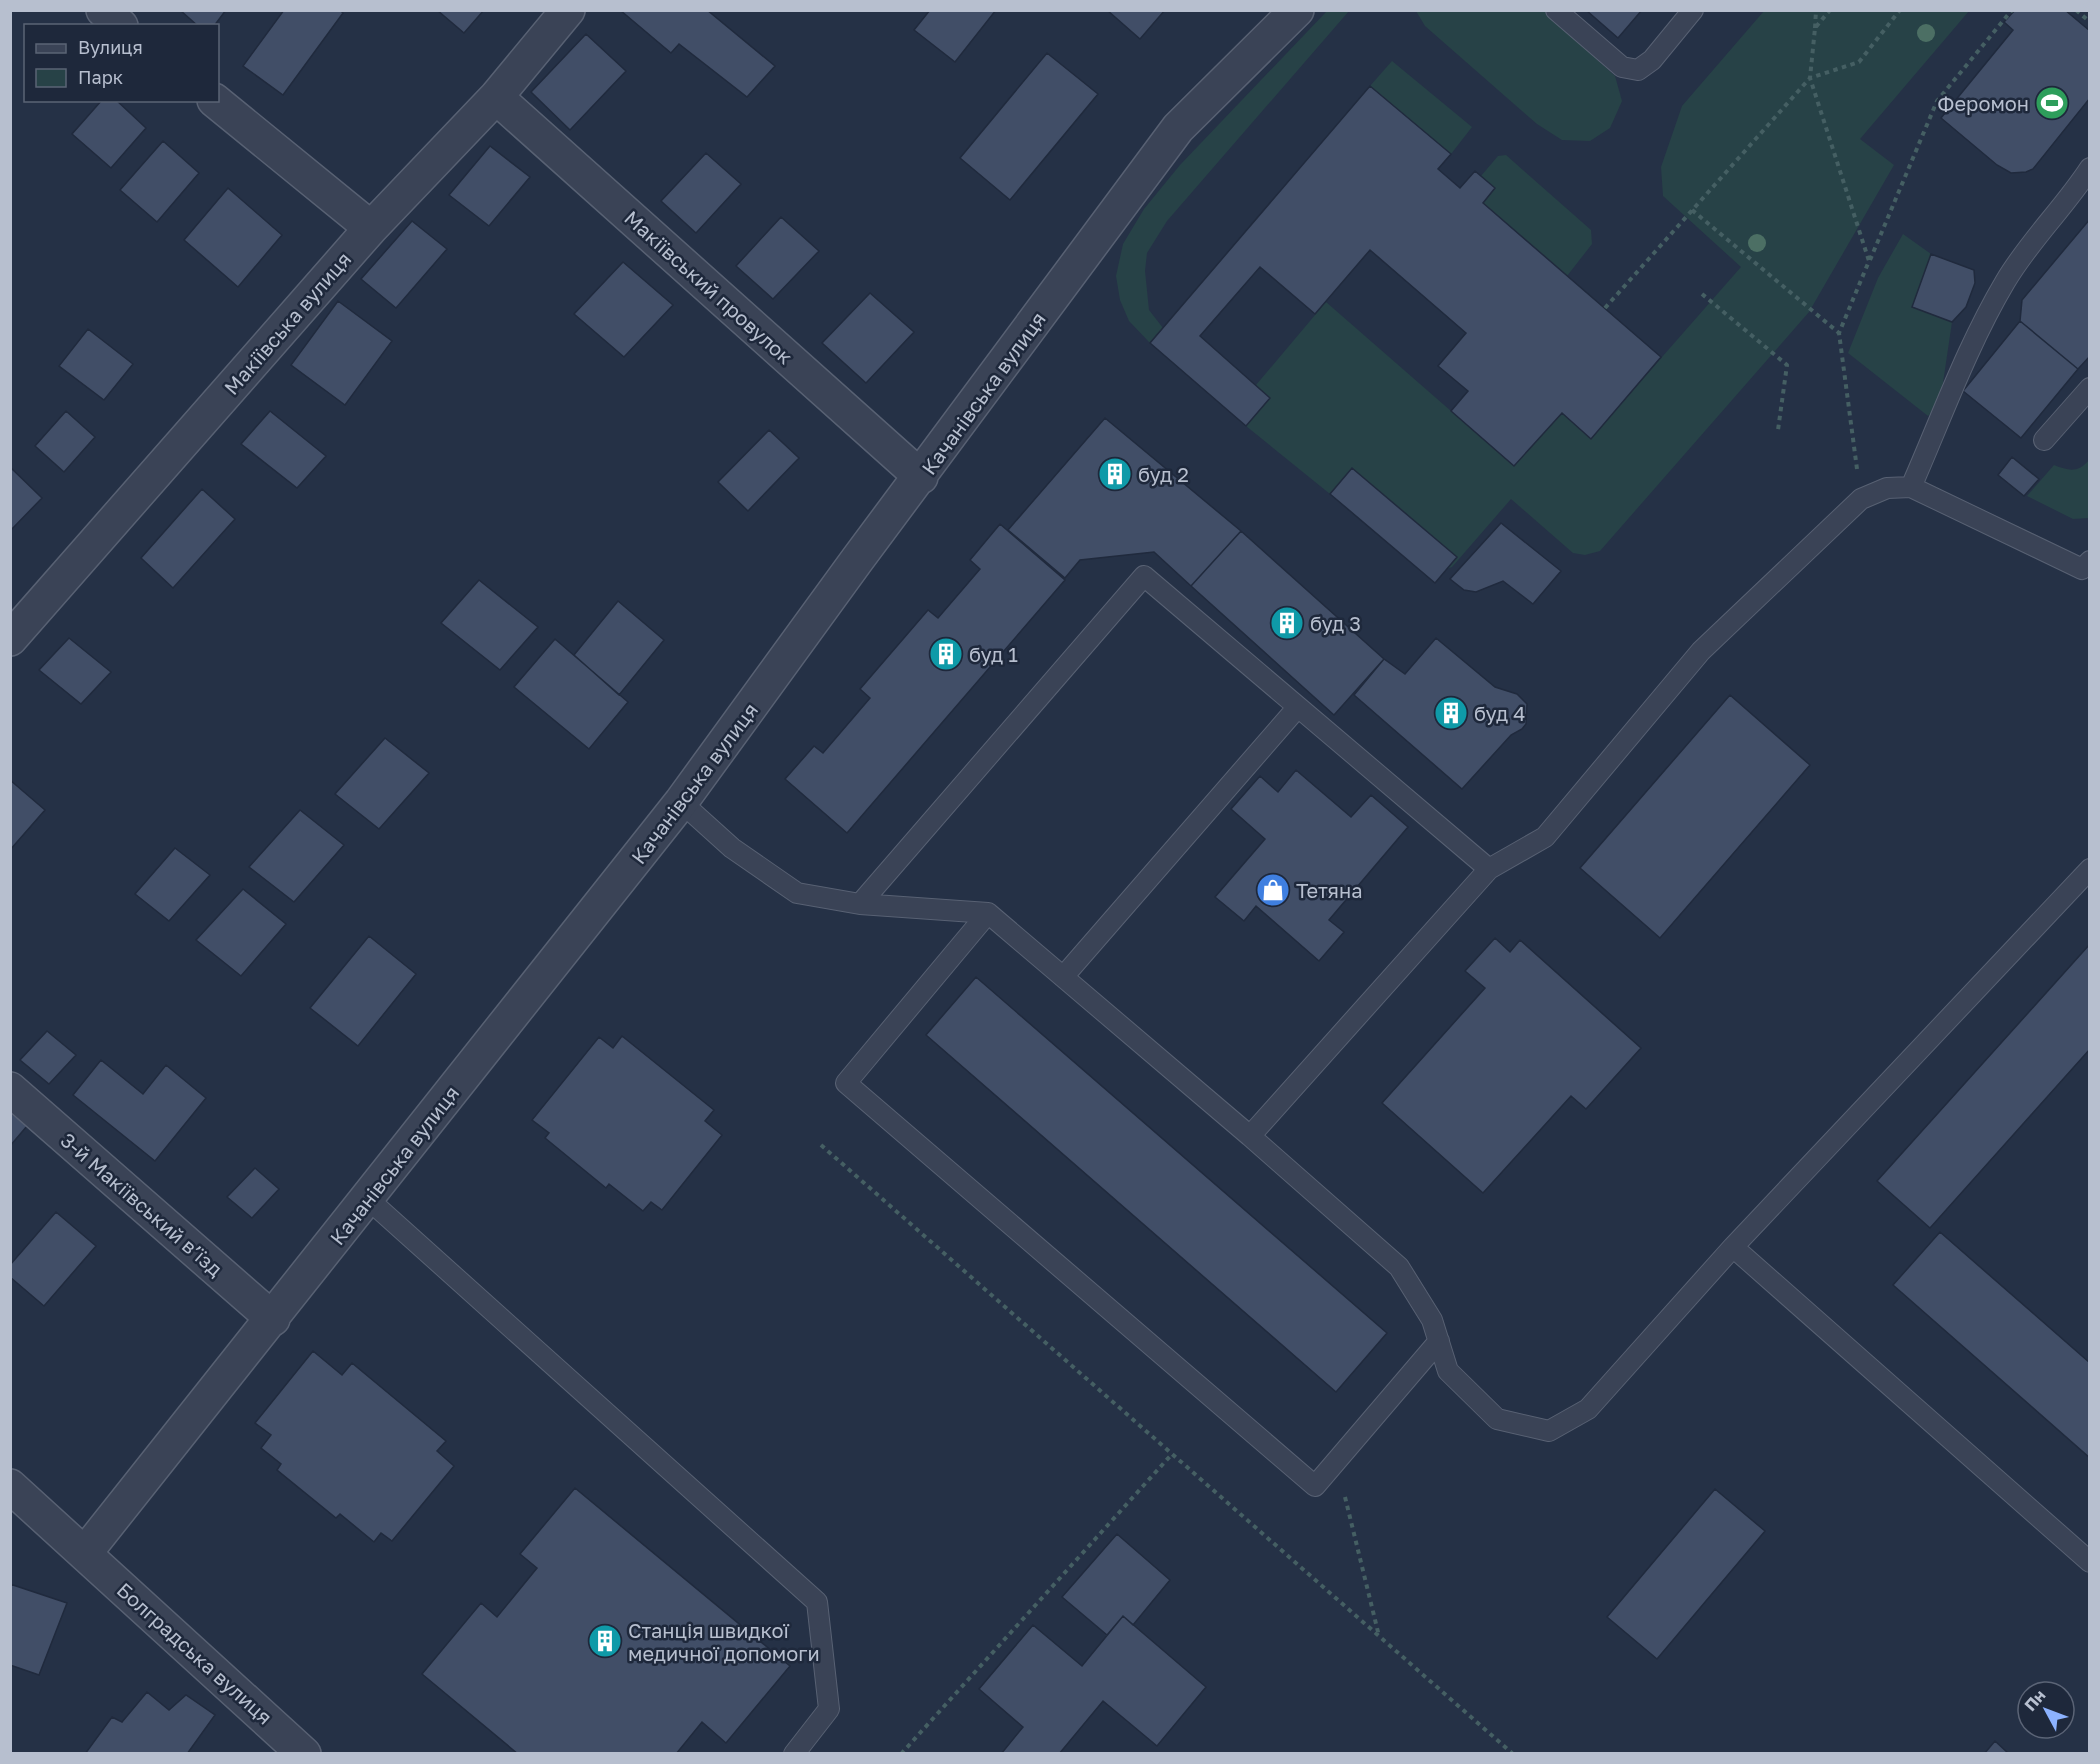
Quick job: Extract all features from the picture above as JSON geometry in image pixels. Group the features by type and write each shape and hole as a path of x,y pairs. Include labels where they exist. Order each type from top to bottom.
{"street":[{"path":"103,10 119,24"},
{"name":"Макіївська вулиця","path":"10,639 370,228 496,97 568,10"},
{"name":"Качанівська вулиця","path":"85,1553 681,802 857,560 1179,128 1297,10"},
{"name":"Макіївський провулок","path":"496,97 921,477"},
{"path":"216,102 370,228"},
{"name":"3-й Макіївський в’їзд","path":"10,1089 273,1319"},
{"path":"10,1486 85,1553"},
{"name":"Болградська вулиця","path":"85,1553 304,1754"}],"lane":[{"path":"1556,10 1622,67 1638,70 1652,60 1693,10"},
{"path":"1911,487 1983,323 2003,284 2019,258 2090,168"},
{"path":"2044,440 2090,388"},
{"path":"1250,1136 1489,869 1545,837 1701,651 1861,499 1887,488 1911,487 2087,570"},
{"path":"860,903 1144,576 1489,869"},
{"path":"1063,977 1297,708"},
{"path":"681,802 732,848 797,893 860,903 988,913 1250,1136 1399,1267 1432,1320 1448,1371 1497,1419 1549,1431 1588,1409 1732,1247 2090,869"},
{"path":"988,913 846,1083 1315,1486 1439,1341"},
{"path":"368,1199 818,1602 829,1709 794,1754"},
{"path":"1732,1247 2090,1562"}],"path":[{"path":"1816,10 1810,78 1869,261"},
{"path":"1815,28 1830,10"},
{"path":"1605,308 1810,78 1859,62 1900,10"},
{"path":"1861,499 1839,333 1937,101 2012,10"},
{"path":"2076,10 2090,22"},
{"path":"1692,210 1839,333"},
{"path":"1702,294 1787,365 1778,430"},
{"path":"821,1145 1513,1754"},
{"path":"901,1754 1172,1454"},
{"path":"1325,1472 1342,1487 1379,1636"}],"green space":[{"path":"1327,11 1349,11 1167,221 1147,253 1145,271 1149,310 1163,328 1150,343 1129,321 1120,300 1116,276 1123,244 1144,209 1180,165"},
{"path":"1416,11 1544,11 1615,76 1622,101 1610,128 1590,141 1562,140 1537,124 1425,26"},
{"path":"1764,11 1969,11 1860,139 1894,165 1809,312 1600,551 1585,555 1573,553 1511,499 1452,567 1439,572 1330,494 1246,426 1270,398 1256,385 1326,302 1514,466 1562,413 1591,438 1741,267 1663,196 1661,167 1682,106"},
{"path":"1392,61 1472,127 1451,154 1370,86"},
{"path":"1506,155 1591,230 1592,244 1567,276 1483,203 1495,188 1481,176 1498,156"},
{"path":"1903,234 1931,254 1912,307 1952,322 1940,403 1928,416 1848,353 1878,278"},
{"path":"2089,460 2089,518 2073,519 2027,496 2054,465 2073,470"}],"building":[{"path":"180,10 226,10 216,24 196,24"},
{"path":"284,10 340,10 343,13 283,95 243,66"},
{"path":"437,10 484,10 464,33"},
{"path":"620,10 707,10 775,66 747,97 679,44 671,53"},
{"path":"930,10 996,10 955,62 914,30"},
{"path":"1107,10 1165,10 1140,39"},
{"path":"1586,10 1642,10 1618,38"},
{"path":"2015,10 2065,10 2090,31 2090,98 2033,169 2011,173 1997,165 1941,118 2013,30 2004,22"},
{"path":"586,34 626,71 570,130 531,92"},
{"path":"1047,53 1098,94 1010,200 960,158"},
{"path":"1370,86 1451,154 1438,169 1460,188 1475,171 1495,188 1483,203 1661,357 1591,439 1562,413 1514,466 1451,411 1468,391 1438,366 1466,333 1370,250 1315,314 1260,267 1200,336 1270,398 1246,426 1150,343"},
{"path":"100,102 118,102 146,128 111,168 72,134"},
{"path":"163,141 199,173 157,222 120,190"},
{"path":"490,146 530,177 489,226 449,195"},
{"path":"706,153 741,184 696,233 661,201"},
{"path":"228,188 282,235 238,287 184,240"},
{"path":"781,217 819,251 773,299 736,266"},
{"path":"2090,219 2090,356 2078,369 2020,321 2022,300"},
{"path":"412,221 447,249 396,308 361,279"},
{"path":"1931,254 1974,270 1975,283 1966,307 1952,322 1912,307"},
{"path":"623,262 673,305 624,357 574,314"},
{"path":"870,293 914,332 866,383 822,343"},
{"path":"338,301 392,341 345,405 291,365"},
{"path":"2020,321 2078,369 2021,438 1963,391"},
{"path":"88,329 133,364 104,400 59,366"},
{"path":"66,411 95,437 64,472 35,446"},
{"path":"270,411 326,456 297,488 241,444"},
{"name":"буд 2","path":"1105,418 1241,531 1191,586 1154,552 1080,560 1065,578 1008,530"},
{"path":"769,430 799,458 748,511 718,482"},
{"path":"2012,457 2039,479 2024,496 1998,475"},
{"path":"10,467 42,498 10,531"},
{"path":"1352,468 1457,557 1435,583 1330,494"},
{"path":"202,489 235,519 173,588 141,558"},
{"path":"1501,523 1561,571 1533,604 1503,581 1476,592 1464,590 1450,579"},
{"name":"буд 1","path":"1000,524 1065,580 847,833 785,779 814,746 823,753 870,698 860,689 928,610 938,618 980,569 970,560"},
{"name":"буд 3","path":"1241,531 1384,659 1334,715 1191,586"},
{"path":"479,580 538,627 500,670 441,623"},
{"path":"618,601 664,640 619,695 574,655"},
{"path":"69,638 111,672 81,704 39,670"},
{"name":"буд 4","path":"1436,638 1495,687 1517,694 1527,704 1526,724 1511,735 1462,789 1354,695 1384,659 1405,674"},
{"path":"555,639 628,702 589,749 514,687"},
{"path":"1730,695 1810,765 1660,938 1580,868"},
{"path":"385,738 429,773 379,829 335,794"},
{"path":"1296,770 1351,817 1371,795 1408,827 1329,920 1344,932 1319,961 1256,906 1244,921 1215,897 1265,839 1231,809 1260,776 1278,792"},
{"path":"10,780 45,810 10,850"},
{"path":"300,810 344,845 294,902 249,867"},
{"path":"175,848 210,875 169,921 135,894"},
{"path":"243,889 286,924 241,976 196,940"},
{"path":"369,936 416,974 358,1046 310,1008"},
{"path":"1495,938 1510,952 1520,940 1641,1048 1586,1109 1571,1096 1483,1193 1382,1103 1485,988 1465,971"},
{"path":"2090,944 2090,1049 1930,1228 1877,1181"},
{"path":"976,977 1387,1333 1336,1392 926,1035"},
{"path":"47,1031 76,1055 49,1084 20,1060"},
{"path":"622,1036 714,1110 705,1121 722,1135 662,1210 651,1202 643,1211 609,1184 606,1188 545,1138 549,1133 532,1120 599,1037 613,1048"},
{"path":"101,1060 143,1094 166,1065 206,1098 155,1161 73,1095"},
{"path":"10,1112 27,1126 10,1146"},
{"path":"255,1168 279,1189 252,1218 227,1197"},
{"path":"56,1212 96,1246 44,1306 10,1277 10,1265"},
{"path":"1940,1232 2090,1363 2090,1458 1893,1285"},
{"path":"313,1351 342,1375 352,1363 446,1441 437,1451 454,1466 392,1541 381,1533 374,1542 340,1514 336,1518 277,1470 281,1464 261,1448 271,1435 255,1423"},
{"name":"Станція швидкої медичної допомоги","path":"575,1488 790,1666 726,1743 702,1722 676,1754 518,1754 422,1674 481,1603 497,1617 537,1568 520,1554"},
{"path":"1715,1489 1765,1531 1657,1659 1607,1617"},
{"path":"1117,1534 1170,1580 1133,1625 1123,1616 1107,1635 1062,1597"},
{"path":"10,1584 67,1603 39,1675 10,1665"},
{"path":"1123,1616 1206,1687 1157,1746 1103,1701 1059,1754 1001,1754 1023,1727 979,1689 1033,1625 1082,1666"},
{"path":"147,1692 169,1710 186,1695 215,1715 187,1754 85,1754 112,1717 122,1722"},
{"path":"1995,1741 2009,1754 1984,1754"}],"place":[{"name":"Феромон","path":"2052,103"},
{"name":"буд 2","path":"1115,474"},
{"name":"буд 3","path":"1287,623"},
{"name":"буд 1","path":"946,654"},
{"name":"буд 4","path":"1451,713"},
{"name":"Тетяна","path":"1273,890"},
{"name":"Станція швидкої медичної допомоги","path":"605,1641"}]}
